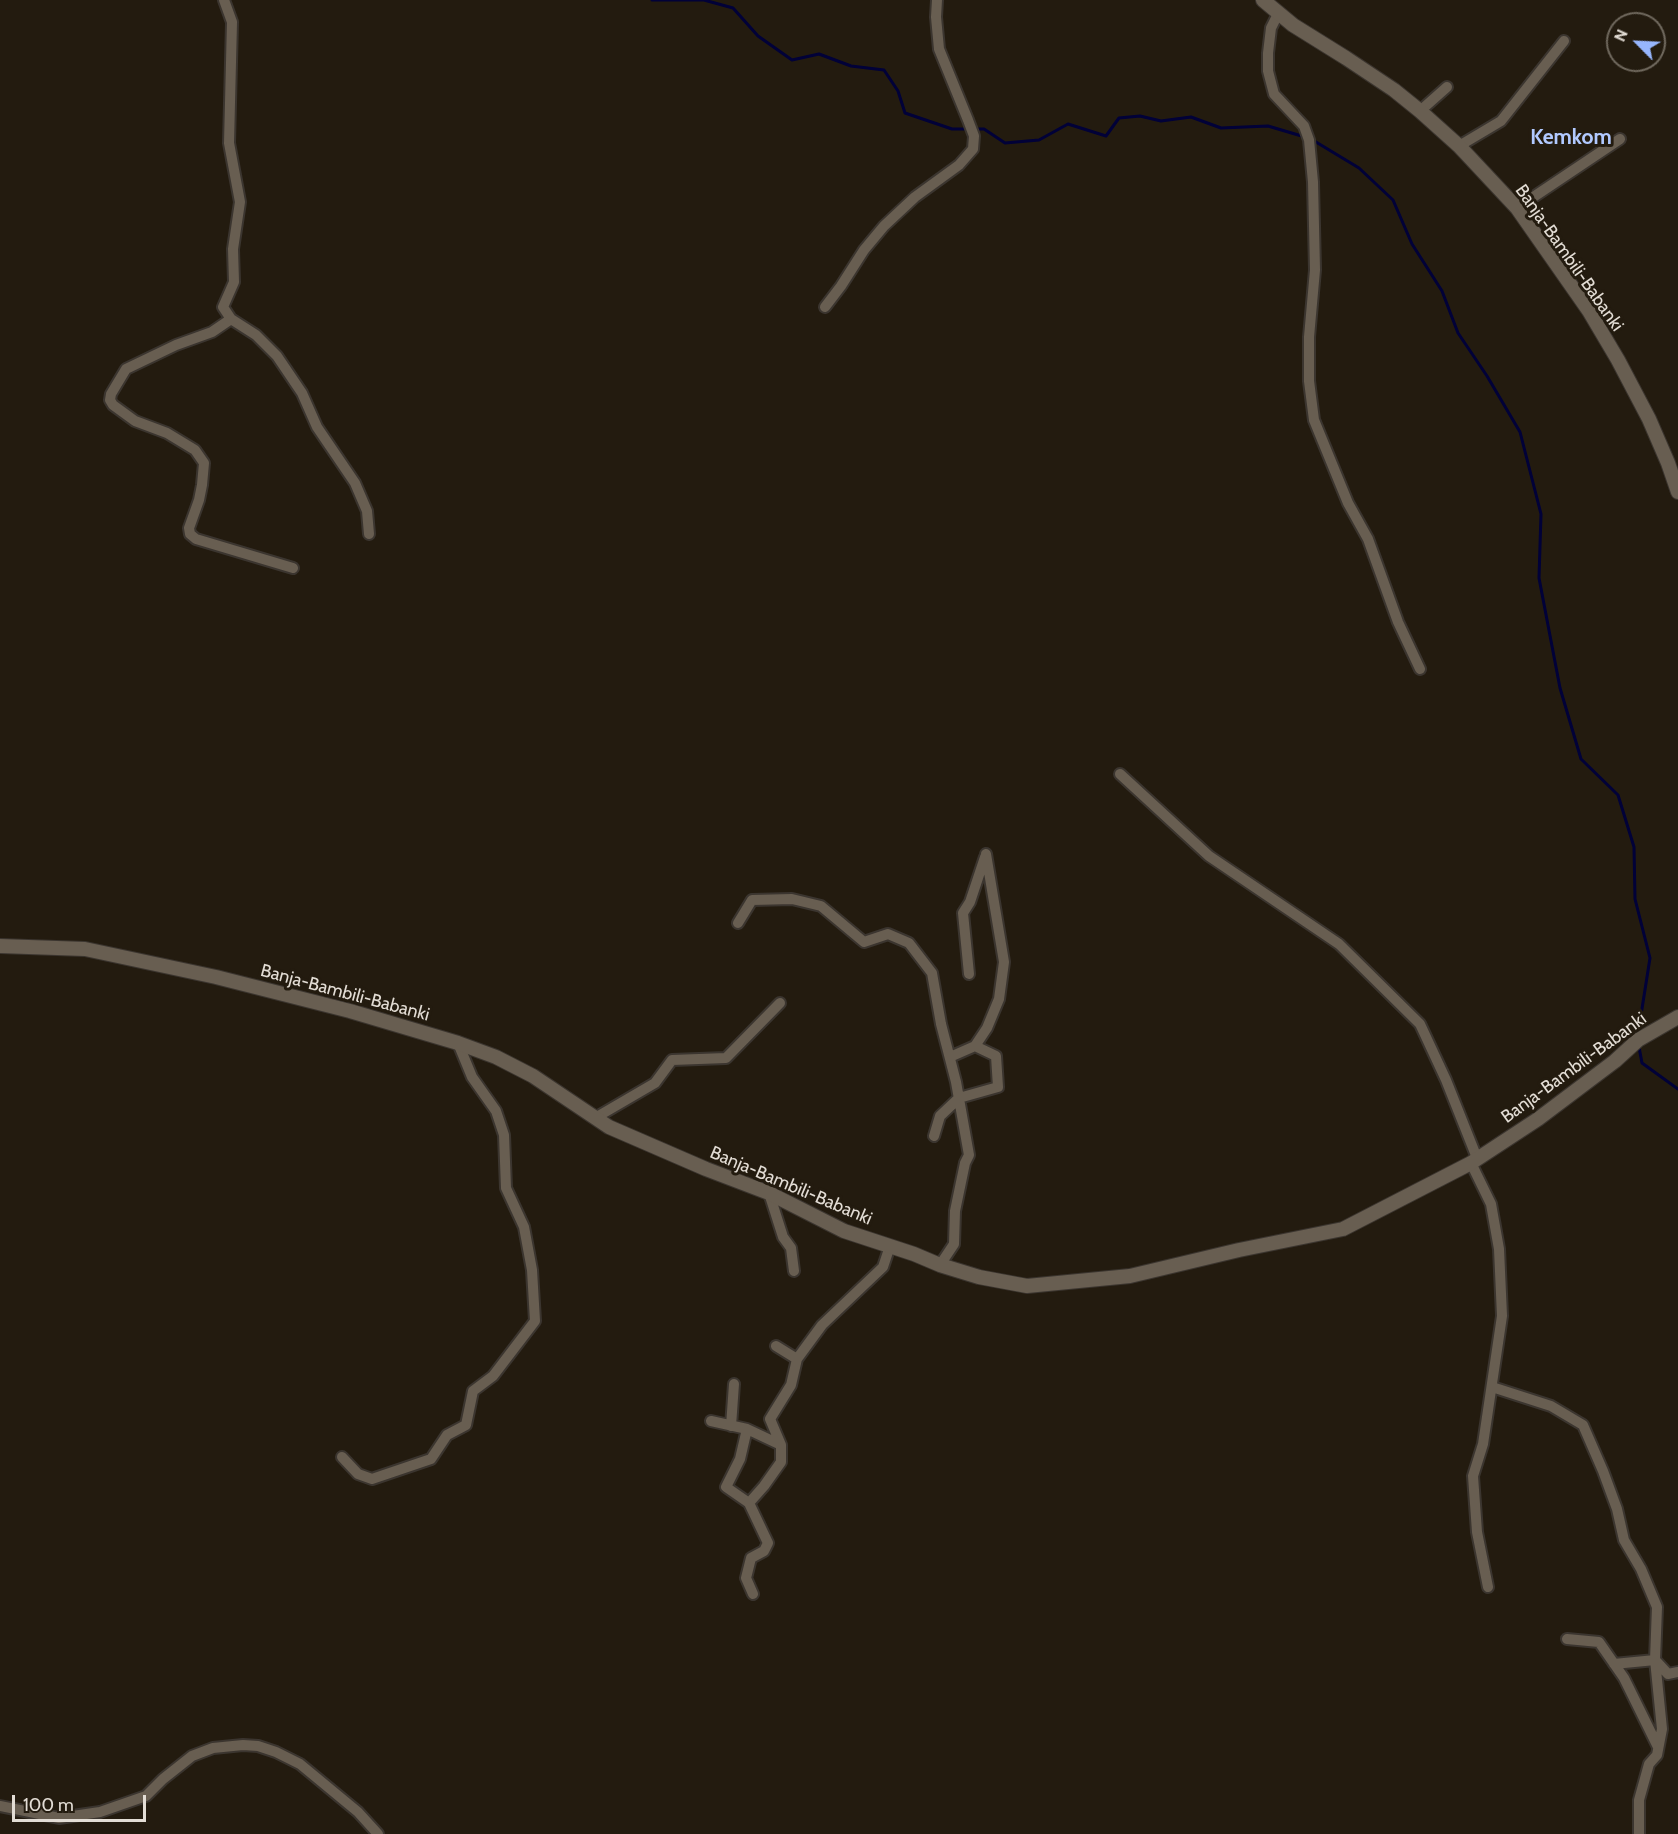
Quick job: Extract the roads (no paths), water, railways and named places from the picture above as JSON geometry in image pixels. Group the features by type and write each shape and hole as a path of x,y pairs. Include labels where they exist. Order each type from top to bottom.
{"street":[{"path":"224,0 232,22 229,142 240,202 233,249 234,282 223,307 231,319 256,335 277,356 302,393 317,427 355,483 367,511 369,534"},
{"path":"825,307 864,250 884,226 915,197 959,165 973,149 974,136 939,49 937,0"},
{"name":"Banja-Bambili-Babanki","path":"1263,0 1293,25 1394,90 1420,111 1459,146 1517,208 1589,311 1618,360 1649,419 1678,492"},
{"path":"1278,14 1272,28 1268,71 1274,94 1304,126 1309,140 1315,270 1309,337 1309,381 1314,420 1348,503 1368,539 1398,622 1420,669"},
{"path":"1459,146 1501,121 1564,41"},
{"path":"1420,111 1447,87"},
{"path":"1517,208 1620,139"},
{"path":"231,319 212,332 176,345 126,369 111,394 110,400 113,405 135,421 167,433 195,450 204,463 202,485 189,528 190,534 196,539 293,568"},
{"path":"1120,774 1209,856 1339,944 1420,1024 1446,1080 1491,1204 1499,1249 1502,1316 1483,1444 1473,1476 1477,1532 1488,1587"},
{"path":"950,1057 975,1046 987,1028 999,999 1004,962 986,854 970,902 963,913 969,974"},
{"path":"738,923 752,900 792,900 821,906 864,942 888,934 909,943 932,973 969,1155 965,1163 955,1211 954,1244 940,1265"},
{"name":"Banja-Bambili-Babanki","path":"0,946 85,949 216,977 328,1005 458,1043 496,1056 533,1076 609,1127 706,1169 770,1193 844,1232 979,1277 1027,1286 1130,1276 1343,1228 1474,1160 1538,1119 1615,1061 1638,1040 1678,1017"},
{"path":"595,1118 655,1083 672,1060 726,1058 780,1003"},
{"path":"342,1457 358,1474 372,1479 431,1459 447,1435 466,1425 473,1391 493,1376 535,1321 532,1270 524,1227 506,1188 504,1135 496,1111 472,1077 458,1043"},
{"path":"934,1136 940,1116 959,1098 998,1087 996,1056 975,1046"},
{"path":"770,1193 783,1237 791,1248 794,1271"},
{"path":"749,1503 781,1462 781,1445 770,1419 791,1385 797,1359 822,1324 883,1268 890,1246"},
{"path":"776,1346 797,1359"},
{"path":"731,1426 734,1384"},
{"path":"1492,1387 1551,1406 1583,1425 1617,1509 1624,1540 1641,1569 1657,1607 1655,1660 1662,1729 1657,1755 1649,1764 1640,1800 1639,1834"},
{"path":"711,1421 747,1429 781,1445"},
{"path":"747,1429 740,1459 726,1486 749,1503 768,1543 764,1551 751,1558 746,1578 753,1594"},
{"path":"1567,1638 1599,1642 1624,1678 1658,1747"},
{"path":"1614,1664 1655,1660"},
{"path":"1655,1660 1668,1674 1678,1672"},
{"path":"0,1806 59,1818 100,1812 146,1796 192,1756 213,1748 258,1746 300,1764 358,1812 378,1834"}],"waterway":[{"path":"652,0 704,0 733,8 758,36 792,60 819,54 851,66 884,70 898,91 905,113 952,129 984,129 1005,143 1039,140 1068,124 1106,136 1119,118 1140,116 1161,121 1191,117 1221,128 1268,126 1305,137"},
{"path":"1311,139 1359,168 1393,200 1412,244 1442,291 1458,333 1520,432 1541,514 1539,578 1560,688 1581,759 1618,795 1634,847 1635,899 1650,958 1638,1034"},
{"path":"1639,1047 1642,1063 1678,1089"}],"district":[{"name":"Kemkom","path":"1571,138"}]}
